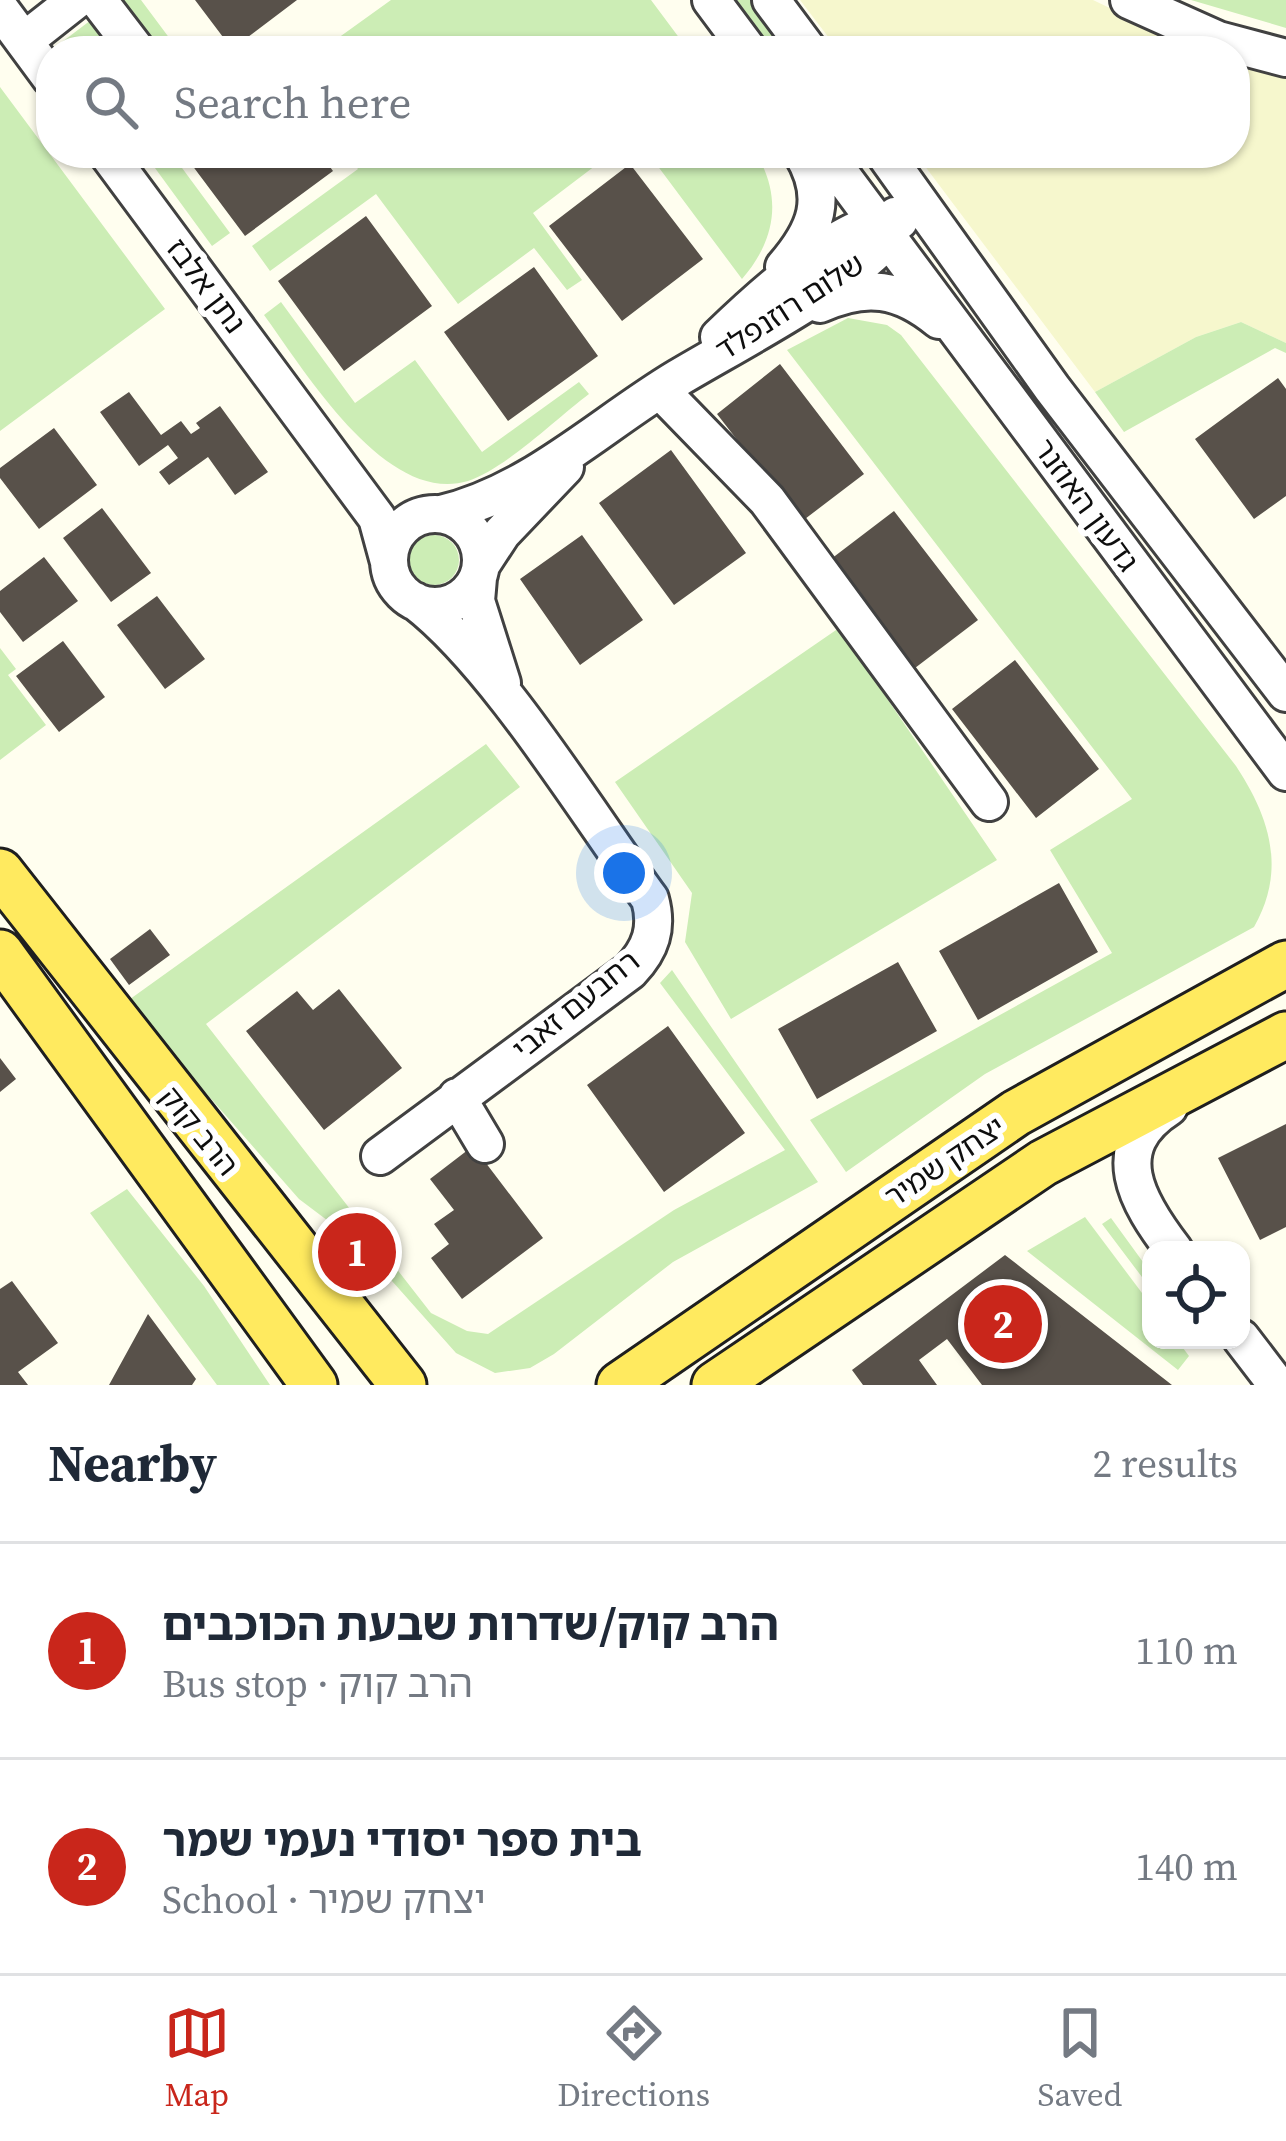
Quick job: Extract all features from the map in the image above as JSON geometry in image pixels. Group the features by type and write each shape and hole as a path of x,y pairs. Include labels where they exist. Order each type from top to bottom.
{"main road":[{"name":"הרב קוק","path":"0,872 406,1379"},
{"name":"הרב קוק","path":"0,953 314,1385"},
{"name":"יצחק שמיר","path":"621,1382 1016,1113 1286,964"},
{"name":"יצחק שמיר","path":"715,1385 1043,1163 1286,1035"}],"street":[{"path":"24,41 76,0"},
{"path":"98,0 126,36"},
{"path":"711,0 736,36"},
{"path":"771,0 798,36"},
{"path":"1129,0 1209,36"},
{"path":"0,9 36,57"},
{"path":"1250,48 1286,58"},
{"name":"נתן אלבז","path":"118,168 377,518 389,562"},
{"path":"749,322 813,228 818,190 808,168"},
{"path":"840,168 894,220"},
{"path":"891,168 894,220"},
{"name":"שלום רוזנפלד","path":"438,515 481,501 588,443 894,220"},
{"name":"גדעון האוזנר","path":"894,220 942,235 1286,693"},
{"name":"גדעון האוזנר","path":"894,220 980,362 1286,772"},
{"path":"749,322 844,293 880,290 920,304 980,362"},
{"path":"667,385 767,500 988,802"},
{"name":"נתן אלבז","path":"304,419 379,484 438,515"},
{"name":"שלום רוזנפלד","path":"480,572 502,533 588,443"},
{"path":"438,515 472,532 480,572 451,603 416,602 398,589 389,562 403,527 438,515"},
{"name":"רחבעם זאבי","path":"480,572 476,601 511,709"},
{"name":"רחבעם זאבי","path":"416,602 445,626 511,709 650,899 655,917 644,955 630,971 453,1100"},
{"path":"1167,1241 1148,1215 1132,1155 1141,1128 1228,1062"},
{"path":"380,1156 453,1100 485,1144"},
{"path":"1250,1349 1277,1385"}],"green space":[{"path":"119,0 141,0 168,36 145,36"},
{"path":"391,0 651,0 678,36 341,36"},
{"path":"730,0 753,0 781,36 757,36"},
{"path":"800,0 1093,0 1168,36 828,36"},
{"path":"1191,0 1286,0 1286,28"},
{"path":"95,17 110,36 70,36"},
{"path":"1250,60 1286,70 1286,343 1241,322 1196,337 1095,392 926,168 1250,168"},
{"path":"0,87 36,135 36,168 60,168 165,309 0,431"},
{"path":"155,168 182,168 230,233 212,246"},
{"path":"592,168 533,213 582,280 567,290 534,248 458,304 376,194 270,271 252,246 358,169"},
{"path":"659,168 764,168 772,219 762,250 742,279"},
{"path":"281,302 355,403 415,360 482,452 579,382 589,394 483,475 437,483 407,473 378,454 325,399 264,315"},
{"path":"848,318 887,325 901,335 1236,766 1266,825 1272,865 1270,886 1254,927 985,1074 846,1172 810,1120 1112,953 1050,850 1132,799 787,350"},
{"path":"1241,322 1286,343 1286,353 1275,348 1124,432 1095,392 1196,337"},
{"path":"434,535 451,543 459,560 451,577 434,585 417,577 409,560 417,543"},
{"path":"839,628 997,860 731,1019 685,942 692,893 615,782"},
{"path":"0,648 16,669 8,675 46,725 0,760"},
{"path":"486,744 520,787 206,1024 431,1313 467,1331 488,1334 674,1210 785,1150 660,983 672,970 818,1182 673,1262 554,1354 530,1368 495,1373 456,1353 360,1245 299,1199 126,1002"},
{"path":"127,1189 204,1286 270,1385 217,1385 90,1213"},
{"path":"1085,1217 1142,1293 1142,1342 1027,1251"},
{"path":"1111,1218 1142,1261 1142,1277 1102,1224"},
{"path":"1151,1349 1184,1349 1189,1356 1178,1370"}],"building":[{"path":"195,0 297,0 249,36 222,36"},
{"path":"194,168 331,168 333,171 245,236"},
{"path":"625,168 633,168 703,259 622,321 549,226"},
{"path":"366,216 432,306 344,371 278,281"},
{"path":"534,267 598,356 508,421 444,332"},
{"path":"780,364 864,474 801,522 717,414"},
{"path":"1278,378 1286,389 1286,496 1254,519 1195,439"},
{"path":"129,392 161,435 181,421 191,434 200,428 196,423 220,406 268,472 235,495 208,457 169,485 159,472 178,458 168,445 139,466 100,412"},
{"path":"54,428 97,485 39,529 0,478 0,468"},
{"path":"671,450 746,553 674,605 599,503"},
{"path":"102,508 151,573 111,602 63,538"},
{"path":"894,511 978,620 915,668 831,559"},
{"path":"582,535 643,620 580,665 520,579"},
{"path":"44,557 78,601 23,642 0,612 0,591"},
{"path":"157,596 205,659 165,689 117,625"},
{"path":"63,641 105,697 59,732 16,676"},
{"path":"1015,660 1099,769 1036,818 952,709"},
{"path":"1059,883 1098,952 978,1020 939,951"},
{"path":"150,929 170,955 129,985 110,959"},
{"path":"898,962 937,1031 817,1099 778,1029"},
{"path":"339,989 402,1068 324,1130 246,1031 297,991 313,1010"},
{"path":"668,1026 745,1133 664,1192 587,1085"},
{"path":"0,1058 16,1079 0,1092"},
{"path":"1286,1124 1286,1227 1260,1240 1218,1158"},
{"path":"473,1146 543,1238 462,1299 431,1258 449,1244 434,1224 454,1210 430,1179"},
{"path":"1005,1255 1172,1385 982,1385 947,1339 919,1360 937,1385 863,1385 852,1370"},
{"path":"12,1281 58,1343 18,1372 28,1385 0,1385 0,1289"},
{"path":"148,1314 196,1379 192,1385 109,1385"}],"place":[{"name":"הרב קוק/שדרות שבעת הכוכבים","path":"357,1252"},
{"name":"בית ספר יסודי נעמי שמר","path":"1003,1324"}]}
